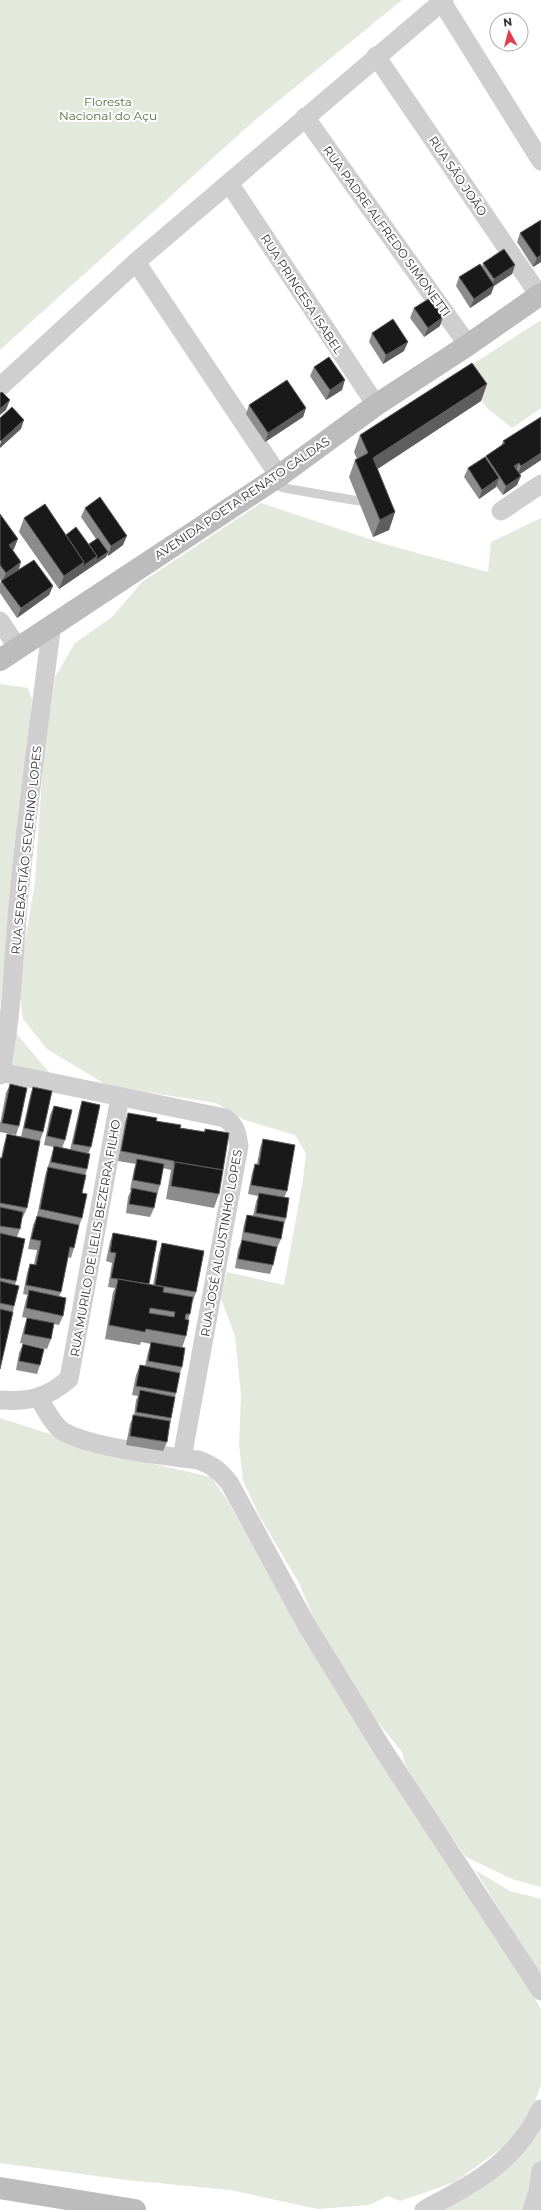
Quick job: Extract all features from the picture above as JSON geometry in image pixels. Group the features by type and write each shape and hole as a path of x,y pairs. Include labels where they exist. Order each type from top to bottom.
{"main road":[{"name":"AVENIDA POETA RENATO CALDAS","path":"0,660 52,624 275,479 376,405 468,345 540,294"},
{"path":"0,2188 110,2208 135,2210"}],"street":[{"path":"0,387 136,262 376,56 443,1 541,161"},
{"name":"RUA SÃO JOÃO","path":"376,56 540,294"},
{"name":"RUA PADRE ALFREDO SIMONETTI","path":"305,117 468,345"},
{"name":"RUA PRINCESA ISABEL","path":"229,183 376,405"},
{"path":"136,262 275,479"},
{"path":"501,511 541,484"},
{"path":"0,621 18,648"},
{"name":"RUA SEBASTIÃO SEVERINO LOPES","path":"0,1073 10,1021 20,881 32,772 52,624"},
{"name":"RUA JOSÉ ALGUSTINHO LOPES","path":"0,1073 225,1118 233,1124 237,1133 239,1146 182,1458"},
{"name":"RUA MURILO DE LELIS BEZERRA FILHO","path":"38,1397 50,1394 69,1379 120,1098"},
{"path":"0,1400 38,1397 60,1429 69,1434 91,1442 210,1464 221,1472 230,1484 306,1624 378,1742 541,1991"},
{"path":"424,2210 481,2179 520,2143 541,2109"},
{"path":"532,2210 538,2192 541,2171"}],"lane":[{"path":"275,479 284,488 359,501"}],"green space":[{"name":"Floresta Nacional do Açu","path":"0,0 402,0 255,120 0,350"},
{"path":"541,320 541,408 512,428 486,407 462,371"},
{"path":"261,503 384,544 488,572 491,542 541,518 541,1887 512,1879 466,1857 420,1792 405,1764 402,1752 354,1693 314,1619 299,1583 261,1519 243,1481 239,1444 241,1395 235,1336 220,1296 227,1272 284,1285 303,1180 306,1153 295,1135 245,1120 216,1103 108,1086 47,1049 23,1019 18,982 35,882 43,762 55,677 75,643 112,617 142,582"},
{"path":"0,684 28,688 32,700 19,844 0,1006"},
{"path":"14,1031 54,1078 10,1068"},
{"path":"0,1418 50,1434 78,1447 211,1477 226,1498 290,1612 476,1900 541,2009 541,2085 534,2104 510,2142 455,2182 400,2201 388,2196 369,2205 318,2209 230,2190 126,2180 0,2163"},
{"path":"475,1870 510,1891 541,1899 541,1976"},
{"path":"541,2129 541,2210 433,2210 537,2136"}],"building":[{"path":"541,220 541,255 537,258 520,233"},
{"path":"504,249 515,265 494,279 483,263"},
{"path":"480,264 494,285 474,299 459,277"},
{"path":"430,298 443,317 428,328 414,308"},
{"path":"393,319 408,342 386,355 372,333"},
{"path":"329,357 345,380 330,390 314,367"},
{"path":"472,363 487,384 373,458 395,512 380,520 355,460 368,453 360,435"},
{"path":"287,380 306,408 268,433 249,405"},
{"path":"2,392 10,400 0,409 0,393"},
{"path":"12,407 24,420 1,441 0,418"},
{"path":"541,417 541,453 521,466 519,463 514,466 521,476 506,486 486,456 505,443 503,441"},
{"path":"485,457 499,478 482,490 468,468"},
{"path":"100,497 127,536 111,546 85,508"},
{"path":"45,504 84,562 64,576 24,518"},
{"path":"0,514 18,539 9,545 21,562 6,573 0,565"},
{"path":"76,527 97,556 83,566 84,562 66,535"},
{"path":"98,538 108,552 96,560 97,556 89,544"},
{"path":"34,560 53,586 21,608 1,581"},
{"path":"10,1084 27,1088 19,1126 2,1123"},
{"path":"33,1087 52,1091 43,1132 24,1128"},
{"path":"82,1101 100,1105 91,1147 73,1144"},
{"path":"54,1106 72,1110 65,1140 47,1136"},
{"path":"128,1113 157,1118 156,1121 181,1125 180,1128 205,1132 205,1129 229,1133 223,1170 175,1162 174,1166 174,1161 121,1151"},
{"path":"7,1134 40,1141 27,1208 0,1203 0,1158 2,1158"},
{"path":"263,1139 295,1145 287,1191 251,1185 255,1164 259,1165"},
{"path":"54,1146 90,1154 87,1169 51,1162"},
{"path":"137,1159 164,1164 160,1185 133,1180"},
{"path":"175,1162 223,1170 219,1194 171,1186"},
{"path":"48,1167 86,1175 82,1193 87,1194 82,1218 40,1209"},
{"path":"132,1188 157,1193 154,1208 129,1204"},
{"path":"259,1193 289,1198 286,1218 256,1213"},
{"path":"0,1207 23,1212 20,1229 0,1226"},
{"path":"247,1215 284,1222 281,1239 244,1232"},
{"path":"37,1216 79,1225 74,1248 70,1247 61,1292 26,1285 30,1264 36,1265 41,1241 31,1239"},
{"path":"0,1233 25,1239 16,1281 0,1278"},
{"path":"113,1233 157,1241 149,1284 111,1278 116,1253 110,1252"},
{"path":"242,1240 277,1247 273,1265 238,1259"},
{"path":"162,1243 204,1251 196,1292 155,1285"},
{"path":"118,1279 164,1287 163,1292 193,1297 190,1314 186,1314 185,1319 189,1320 186,1336 146,1329 145,1332 109,1325","holes":["150,1308 175,1312 174,1317 149,1313"]},
{"path":"0,1281 19,1286 14,1306 0,1303"},
{"path":"29,1290 66,1298 63,1316 26,1308"},
{"path":"0,1309 13,1312 0,1369"},
{"path":"27,1318 54,1323 51,1339 24,1334"},
{"path":"151,1342 185,1348 182,1367 148,1361"},
{"path":"23,1344 44,1349 40,1365 19,1361"},
{"path":"140,1365 180,1373 176,1393 136,1386"},
{"path":"140,1390 175,1397 171,1418 136,1412"},
{"path":"133,1415 170,1421 167,1442 130,1436"}]}
